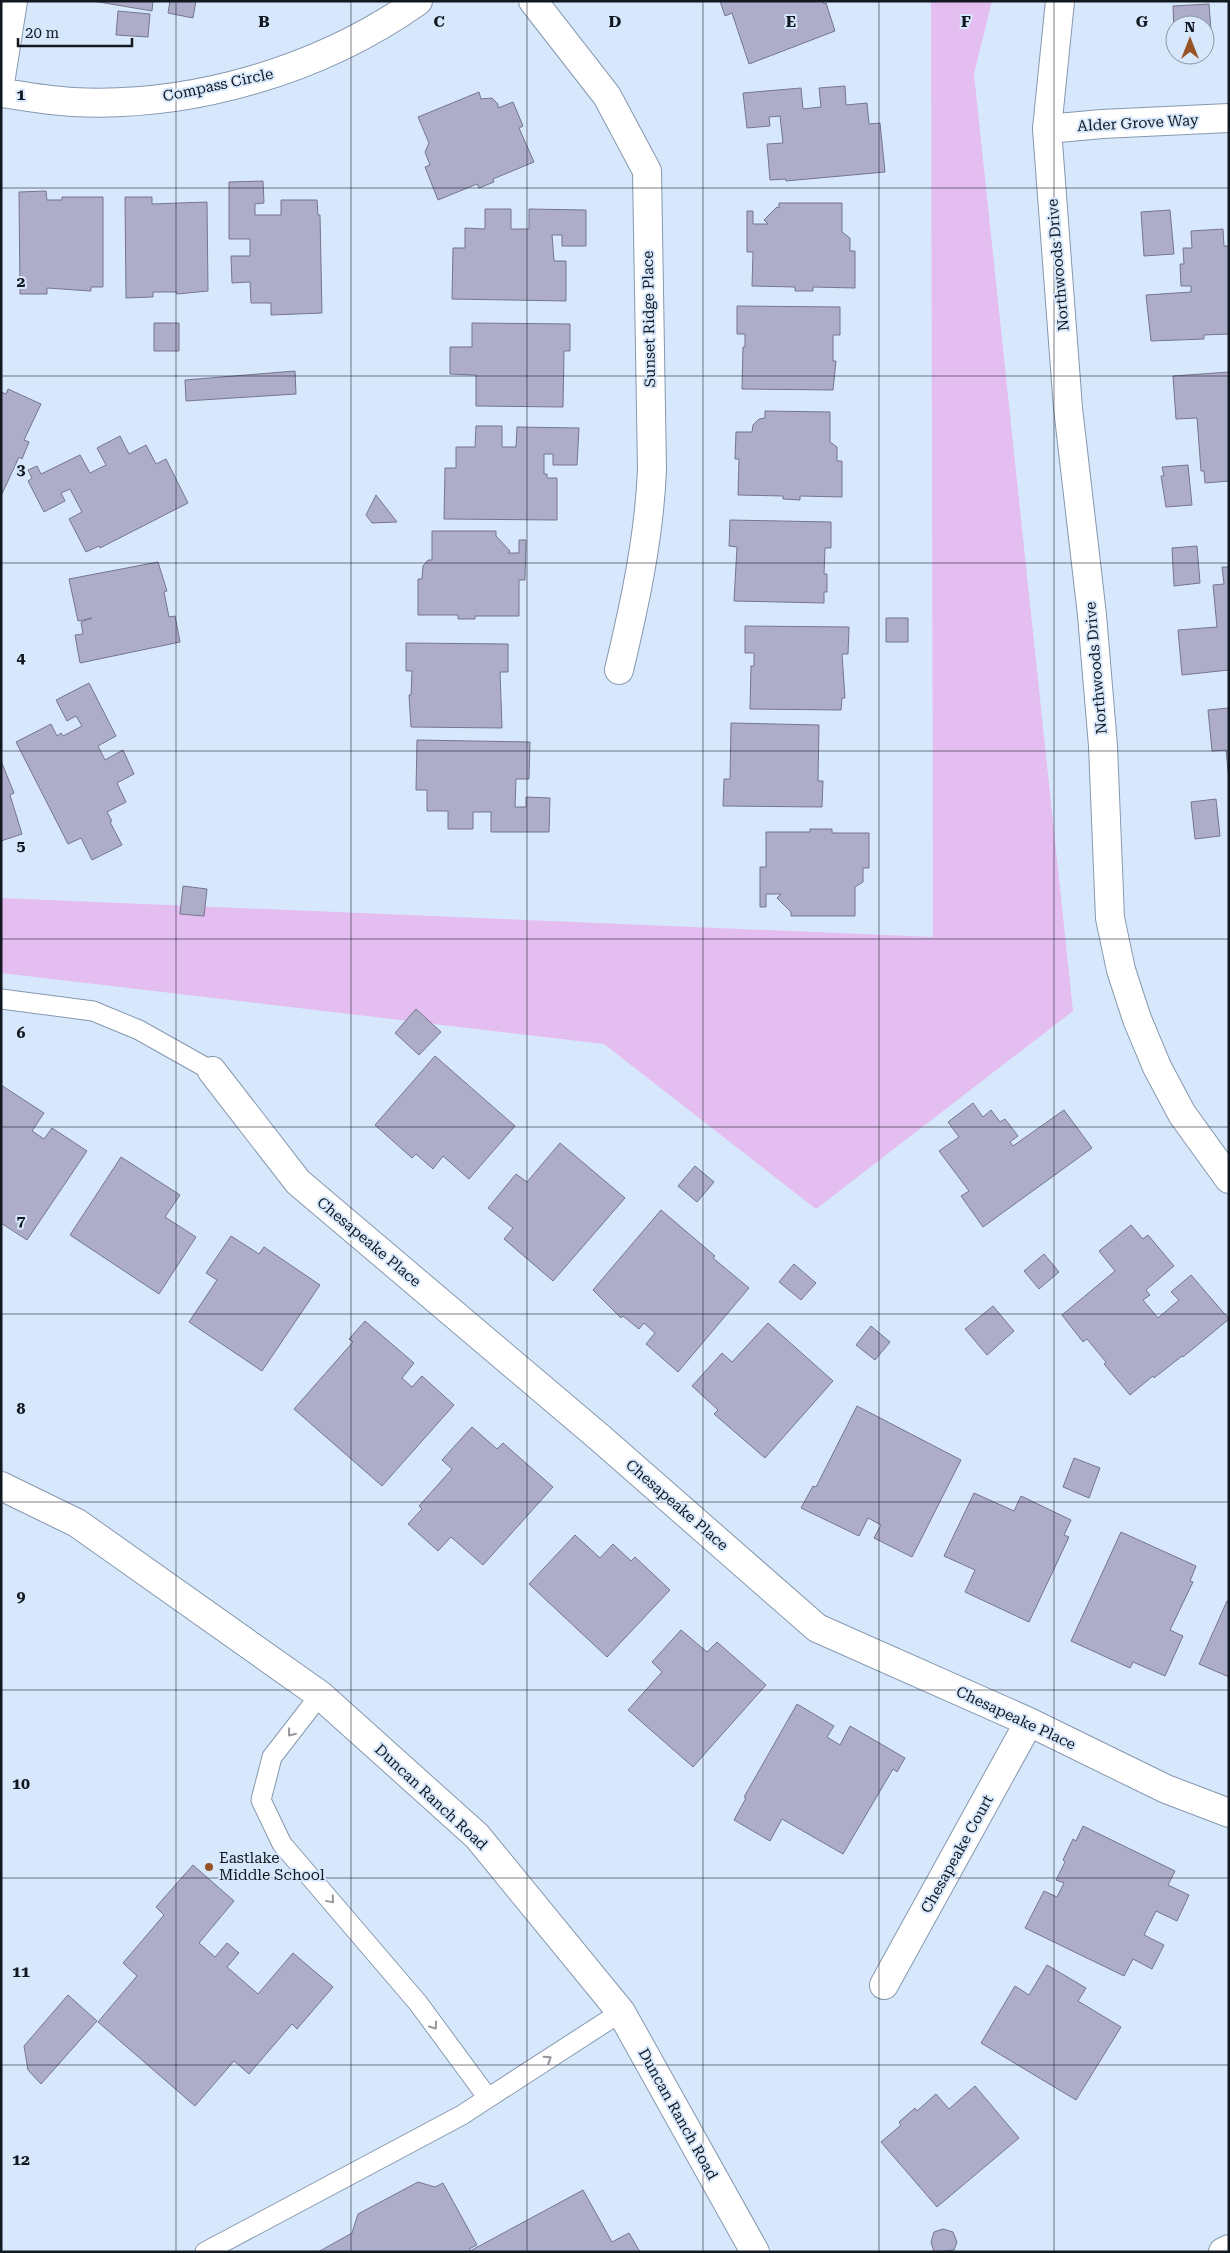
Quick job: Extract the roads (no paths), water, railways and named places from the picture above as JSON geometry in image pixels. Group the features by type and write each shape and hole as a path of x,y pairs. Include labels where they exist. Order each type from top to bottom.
{"street":[{"path":"1,77 13,1"},
{"name":"Compass Circle","path":"1,93 72,102 145,99 186,94 276,74 307,62 356,39 418,1"},
{"name":"Sunset Ridge Place","path":"533,1 607,96 647,171 651,508 639,587 619,670"},
{"name":"Northwoods Drive","path":"1060,1 1046,130 1068,408 1092,615 1099,699 1110,918 1121,970 1137,1019 1157,1067 1182,1114 1229,1179"},
{"name":"Alder Grove Way","path":"1046,130 1102,124 1229,118"},
{"name":"Chesapeake Place","path":"212,1071 298,1182 599,1437 817,1628 1029,1722 1166,1789 1229,1814"},
{"name":"Duncan Ranch Road","path":"1,1486 77,1524 320,1695 477,1836 621,2012 755,2252"},
{"name":"Chesapeake Court","path":"884,1985 1029,1722"},
{"path":"1223,2252 1229,2249"}],"lane":[{"path":"1,999 93,1011 139,1030 212,1071"},
{"path":"320,1695 272,1757 261,1800 282,1844 418,2003 488,2098"},
{"path":"205,2252 462,2115 621,2012"}],"place":[{"name":"Eastlake Middle School","path":"209,1867"}]}
